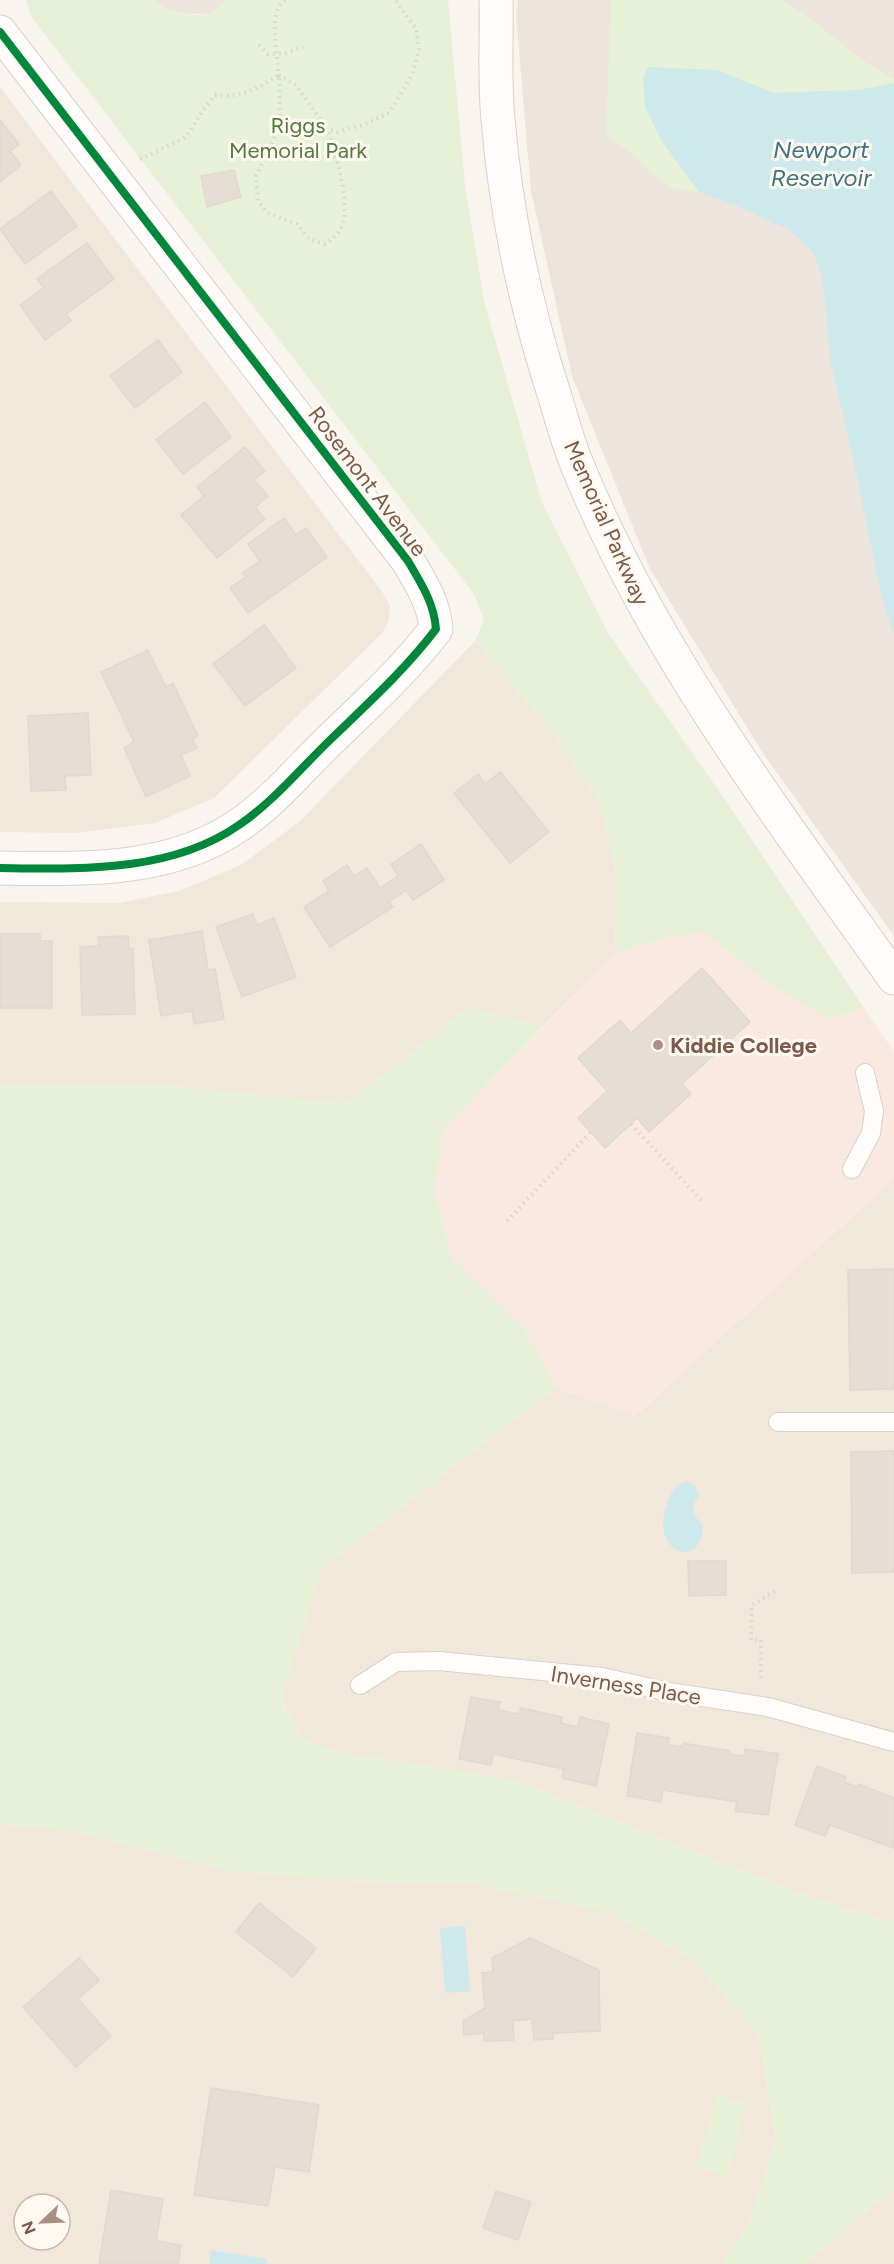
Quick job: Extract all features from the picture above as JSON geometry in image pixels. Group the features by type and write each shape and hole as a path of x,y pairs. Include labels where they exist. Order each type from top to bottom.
{"street":[{"name":"Memorial Parkway","path":"496,0 498,117 510,214 528,305 575,461 616,551 682,672 758,787 894,978"},
{"name":"Rosemont Avenue","path":"0,32 408,561 426,592 435,614 436,629 414,656 273,797 239,825 213,840 191,850 155,860 116,866 0,868"}],"lane":[{"path":"852,1169 871,1133 874,1111 865,1073"},
{"path":"778,1422 894,1422"},
{"name":"Inverness Place","path":"360,1685 396,1662 439,1662 602,1677 669,1692 768,1707 894,1742"}],"path":[{"path":"279,75 296,86 327,129 335,149 344,198 344,222 335,237 325,244 310,240 297,224 268,213 258,201 256,176 280,126 275,19 281,3 285,0"},
{"path":"327,129 337,132 389,113 412,75 419,49 416,29 395,0"},
{"path":"259,45 268,54 303,47"},
{"path":"114,180 132,164 155,150 186,137 215,95 246,94 279,75"},
{"path":"631,1124 702,1201"},
{"path":"507,1221 591,1132"},
{"path":"760,1676 761,1640 751,1640 752,1605 778,1589"}],"shaded area":[{"path":"154,0 227,0 210,14 185,14 163,9"},
{"path":"518,0 894,0 894,936 764,755 650,569 572,376 531,191 516,15"},
{"path":"0,87 383,593 390,606 389,619 383,632 214,798 155,823 75,833 0,832"},
{"path":"475,641 551,731 600,803 617,878 615,953 543,1026 468,1008 345,1104 164,1085 0,1086 0,902 119,903 179,891 241,865 299,822"},
{"path":"705,932 765,981 827,1019 864,1008 894,1052 894,1178 635,1416 556,1388 524,1328 451,1258 434,1187 443,1130 615,953 663,938"},
{"path":"894,1178 894,1922 815,1899 515,1780 337,1752 302,1738 281,1700 321,1570 556,1388 635,1416"},
{"path":"0,1824 79,1832 230,1871 348,1881 471,1884 610,1912 691,1959 759,2036 776,2139 749,2224 722,2264 0,2264"},
{"path":"894,2188 894,2264 806,2264"}],"green space":[{"name":"Riggs Memorial Park","path":"26,0 154,0 172,11 194,15 208,14 227,0 448,0 465,186 484,301 542,503 608,633 726,801 864,1008 827,1019 765,981 705,932 663,938 615,953 617,878 600,803 551,731 475,641 484,619 474,594 31,16"},
{"path":"611,0 781,0 805,14 865,62 894,79 894,83 859,90 774,93 717,70 661,140 699,192 674,189 654,175 630,151 606,135"},
{"path":"468,1008 543,1026 443,1130 434,1187 451,1258 524,1328 556,1388 321,1570 281,1701 302,1738 337,1752 515,1780 815,1899 894,1922 894,2188 806,2264 722,2264 749,2224 776,2139 759,2036 691,1959 610,1912 471,1884 348,1881 230,1871 79,1832 0,1824 0,1086 164,1085 345,1104"},
{"path":"716,2095 747,2103 728,2177 696,2168"}],"water":[{"name":"Newport Reservoir","path":"649,67 717,70 774,93 859,90 894,83 894,633 881,595 830,359 823,281 813,252 791,231 737,206 699,192 661,140 645,107 643,76"},
{"path":"686,1481 693,1484 698,1492 699,1495 693,1508 703,1526 700,1540 694,1549 686,1552 677,1550 670,1544 664,1534 663,1519 673,1491 679,1484"},
{"path":"465,1926 470,1991 445,1993 440,1928"},
{"path":"211,2250 267,2259 266,2264 209,2264"}],"building":[{"path":"0,120 19,144 10,151 21,165 0,182"},
{"path":"234,170 241,197 207,207 201,176"},
{"path":"51,191 77,226 25,264 0,229"},
{"path":"87,243 114,279 66,314 71,321 45,340 20,305 44,288 37,279"},
{"path":"158,340 182,372 135,408 110,376"},
{"path":"205,402 231,437 183,474 156,440"},
{"path":"245,447 265,471 254,480 268,496 255,507 265,519 217,558 181,515 204,496 197,487"},
{"path":"284,518 296,535 306,528 327,557 248,613 230,588 246,577 243,573 260,561 248,544"},
{"path":"264,625 296,668 245,706 213,664"},
{"path":"148,650 166,687 173,683 198,736 192,739 197,748 181,755 190,776 146,797 124,748 134,742 101,672"},
{"path":"88,713 91,775 65,776 66,790 31,791 28,716"},
{"path":"500,772 549,832 510,863 454,793 478,774 485,784"},
{"path":"421,844 444,880 413,900 406,890 389,902 393,907 330,947 304,907 329,891 323,881 347,865 354,876 367,868 380,888 398,876 391,864"},
{"path":"253,914 257,925 274,918 296,977 242,997 216,927"},
{"path":"202,931 208,970 215,969 224,1019 194,1024 192,1011 161,1016 149,940"},
{"path":"0,934 40,934 40,941 52,941 52,1008 0,1008"},
{"path":"128,936 129,949 133,948 135,1014 82,1015 80,947 99,946 98,937"},
{"name":"Kiddie College","path":"702,968 750,1022 682,1084 691,1094 649,1132 637,1118 605,1148 578,1118 607,1091 578,1058 620,1020 631,1033"},
{"path":"894,1269 894,1389 850,1390 848,1270"},
{"path":"894,1451 894,1572 852,1573 851,1452"},
{"path":"688,1561 726,1561 726,1595 689,1596"},
{"path":"471,1697 500,1702 498,1710 519,1714 521,1708 562,1717 561,1723 578,1727 580,1717 609,1724 596,1786 562,1778 564,1769 493,1754 491,1765 459,1759"},
{"path":"637,1733 669,1738 668,1745 682,1747 683,1743 730,1751 730,1754 744,1756 745,1749 778,1754 768,1815 735,1811 737,1802 663,1790 661,1802 627,1796"},
{"path":"817,1766 846,1777 844,1782 857,1787 858,1784 894,1798 894,1848 830,1825 825,1836 795,1825"},
{"path":"259,1903 316,1948 293,1977 236,1932"},
{"path":"530,1938 599,1970 600,2031 553,2033 553,2039 534,2040 532,2019 513,2021 514,2040 484,2041 484,2033 464,2035 463,2021 485,2008 482,1973 493,1972 492,1958"},
{"path":"79,1958 99,1980 78,1999 111,2036 76,2067 23,2007"},
{"path":"211,2088 319,2105 309,2172 275,2167 268,2206 194,2195"},
{"path":"111,2190 163,2199 156,2241 181,2245 178,2264 99,2264"},
{"path":"496,2191 531,2202 518,2240 483,2228"}],"cycle path":[{"path":"0,32 408,561 430,602 436,629 398,673 275,796 239,825 212,841 184,852 124,865 0,868"}],"place":[{"name":"Kiddie College","path":"658,1045"}]}
